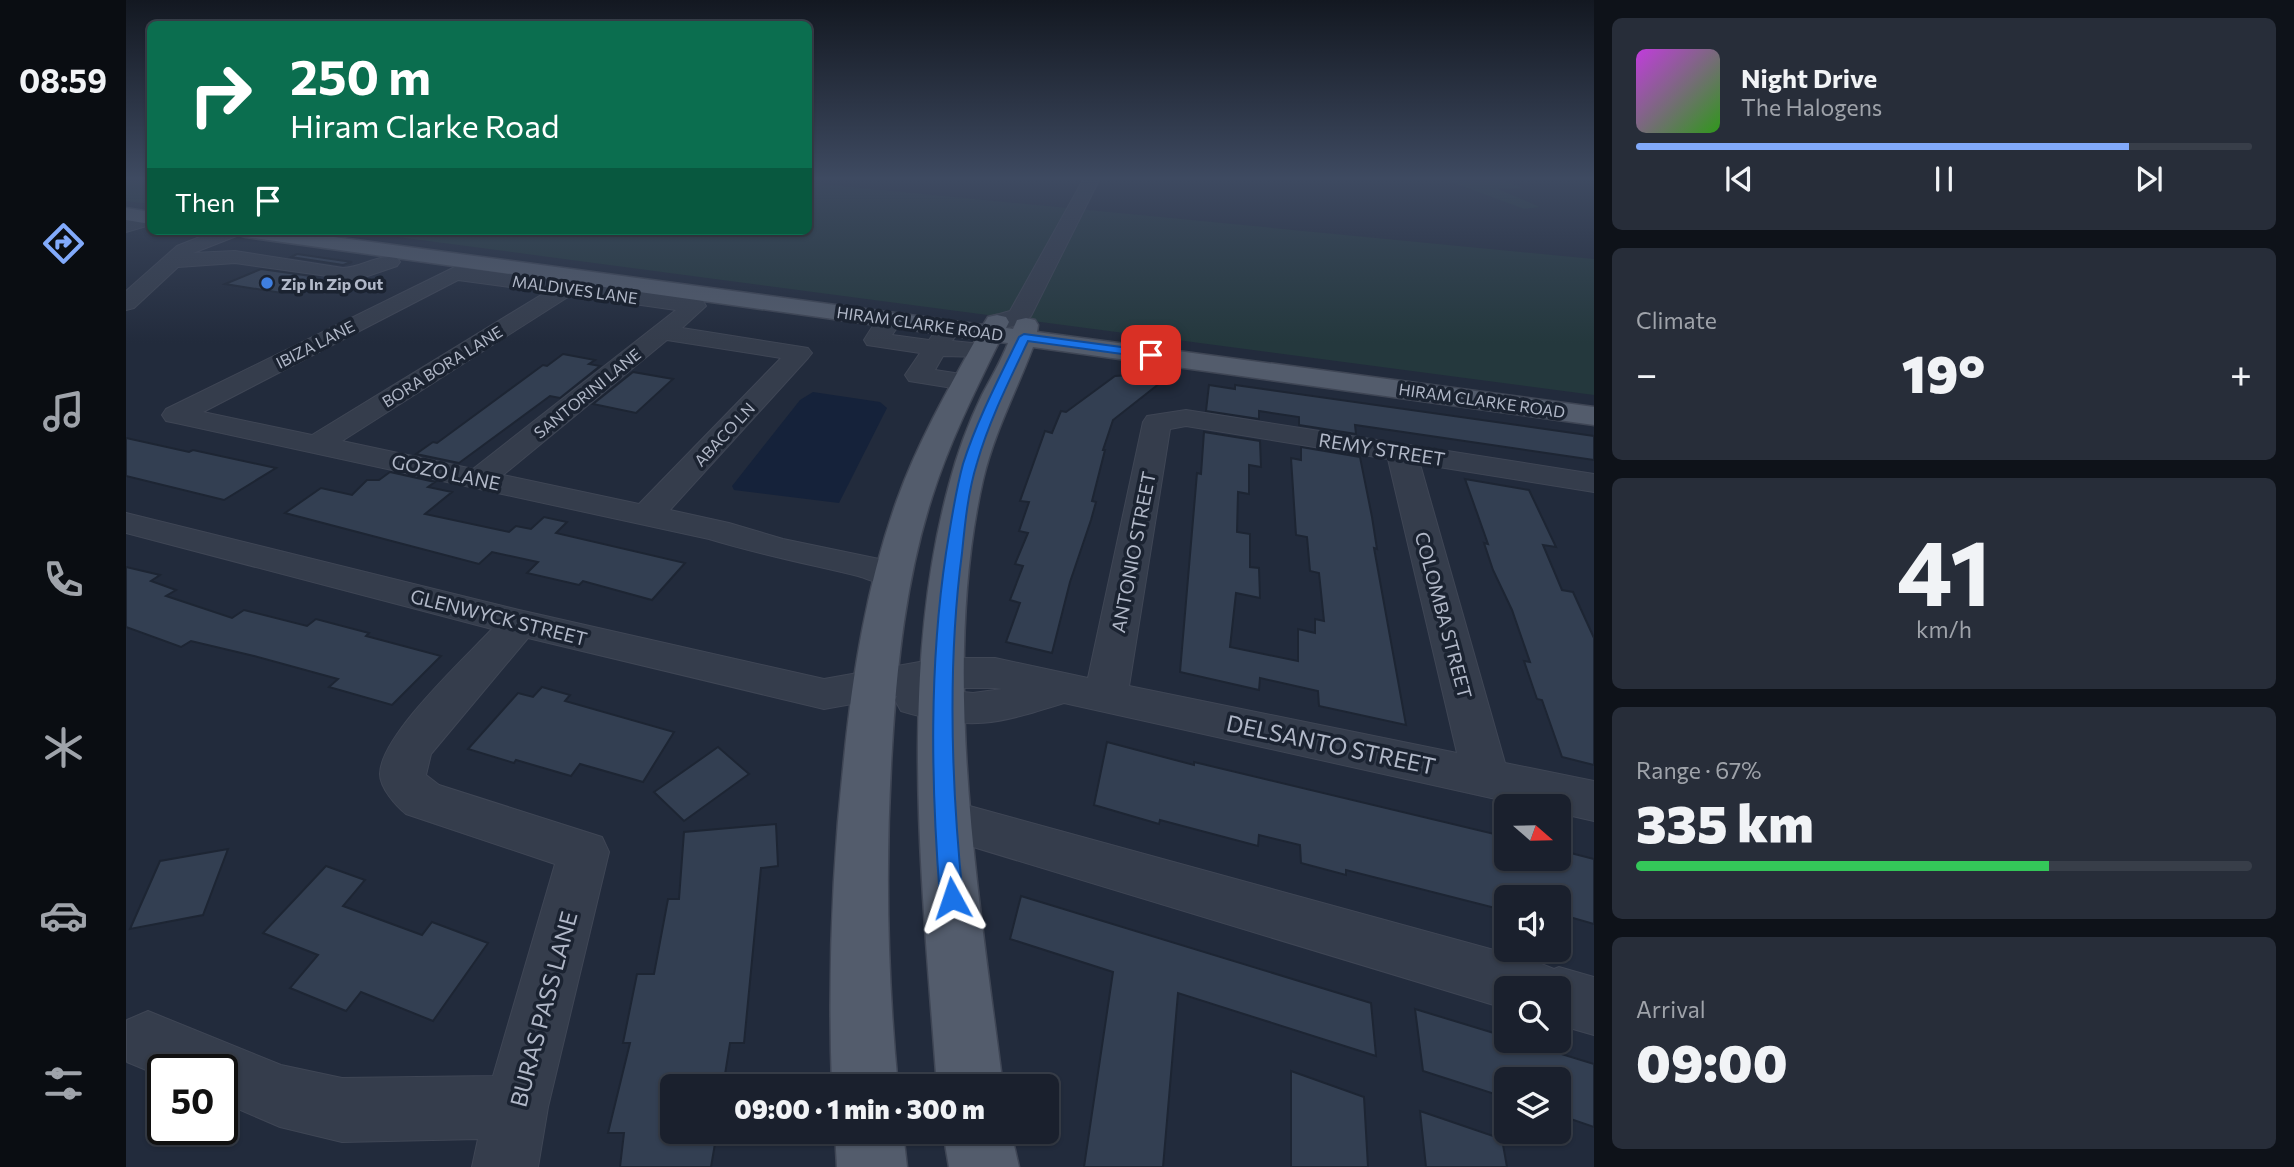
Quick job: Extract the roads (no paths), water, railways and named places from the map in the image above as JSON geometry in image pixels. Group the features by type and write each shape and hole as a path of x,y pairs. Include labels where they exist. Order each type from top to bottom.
{"main road":[{"name":"HIRAM CLARKE ROAD","path":"275,235 425,251 576,277 750,294 1001,338 1594,402"},
{"name":"HIRAM CLARKE ROAD","path":"297,238 335,248 425,251"},
{"name":"HIRAM CLARKE ROAD","path":"750,294 891,319"},
{"path":"864,1074 859,1010 859,854 874,686 896,562 929,458 1001,338"},
{"path":"969,1074 944,819 942,691 950,584 960,511 970,463 993,404 1001,338"},
{"name":"HIRAM CLARKE ROAD","path":"1385,381 1594,416"},
{"path":"870,1144 872,1167"},
{"path":"979,1144 984,1167"}],"street":[{"path":"943,337 918,375 1001,338 1060,234"},
{"path":"126,303 169,261 191,246 221,235"},
{"path":"235,257 297,238"},
{"path":"169,261 235,257 343,274 356,274 390,262 335,248"},
{"name":"MALDIVES LANE","path":"454,273 576,277 695,306"},
{"name":"IBIZA LANE","path":"176,415 454,273"},
{"name":"BORA BORA LANE","path":"316,445 576,277"},
{"name":"SANTORINI LANE","path":"479,479 695,306"},
{"path":"891,319 876,340 1001,338"},
{"name":"ABACO LN","path":"647,515 799,353 662,332"},
{"name":"GOZO LANE","path":"176,415 717,530 776,548 832,548 871,568 896,562"},
{"name":"REMY STREET","path":"1171,419 1186,418 1594,483"},
{"name":"ANTONIO STREET","path":"1087,691 1157,422 1171,419"},
{"name":"COLOMBA STREET","path":"1401,452 1486,777"},
{"name":"GLENWYCK STREET","path":"126,523 519,624 824,694 874,686"},
{"name":"BURAS PASS LANE","path":"505,1167 516,1107 584,852 423,800 412,792 403,776 407,755 415,742 519,624"},
{"name":"DELSANTO STREET","path":"874,686 942,691 992,709 1087,691 1594,802"},
{"path":"944,819 1494,977"},
{"path":"1571,999 1594,1006"},
{"path":"148,1041 180,1054"},
{"path":"238,1079 280,1096 342,1111 516,1107"}],"water":[{"path":"813,392 880,402 887,408 839,503 734,490 732,486 800,400"}],"place":[{"name":"Zip In Zip Out","path":"267,283"}]}
